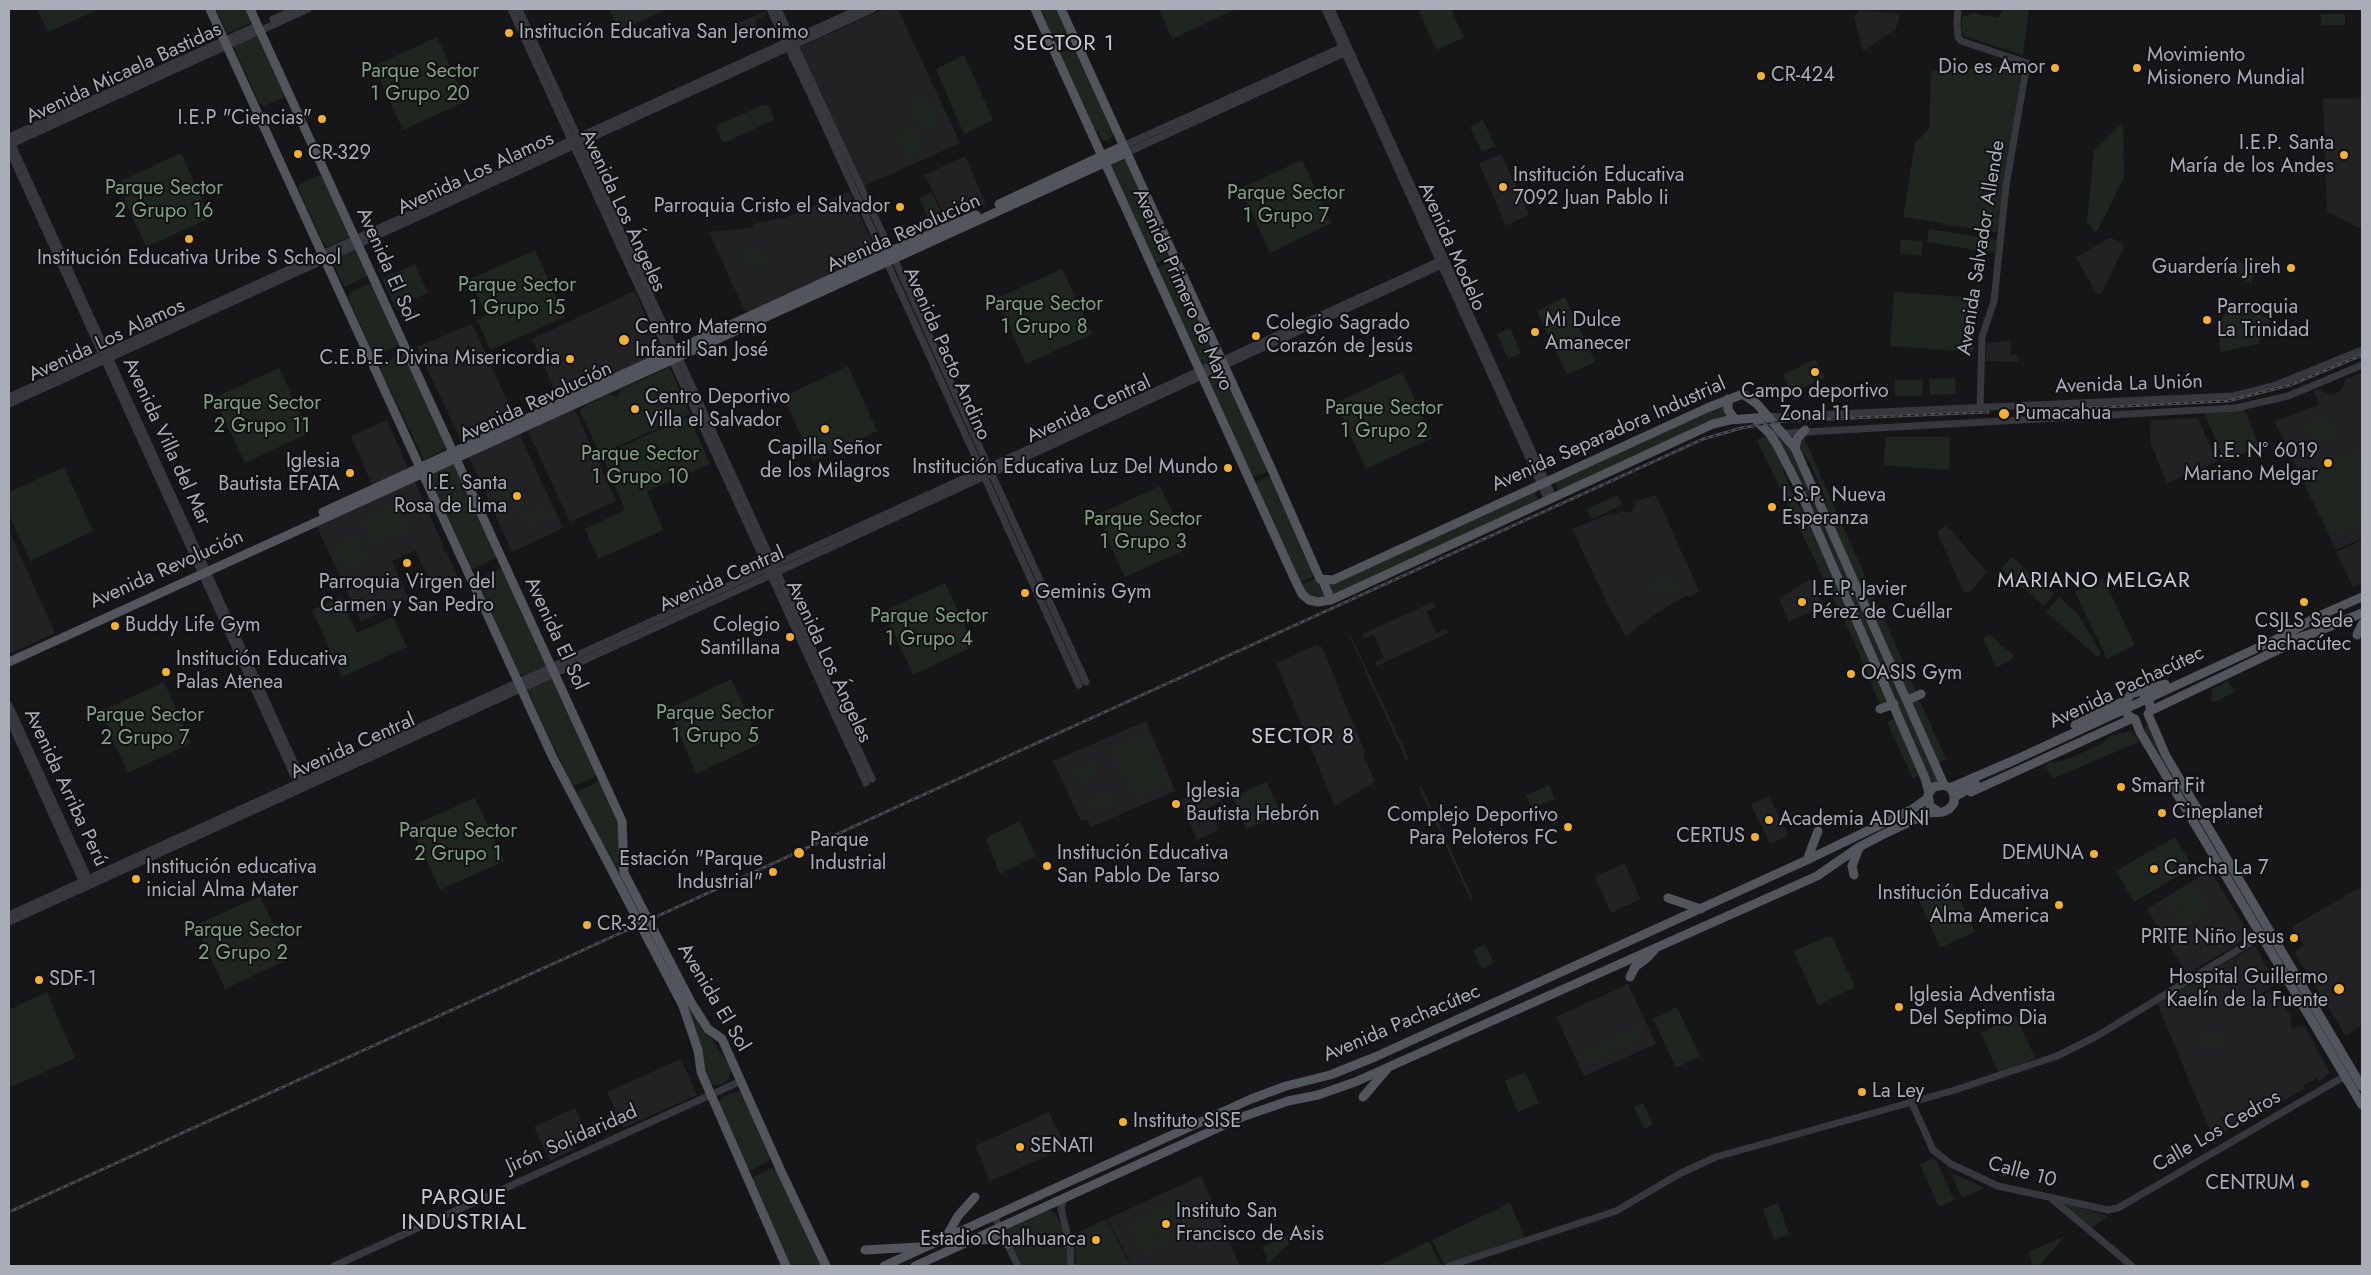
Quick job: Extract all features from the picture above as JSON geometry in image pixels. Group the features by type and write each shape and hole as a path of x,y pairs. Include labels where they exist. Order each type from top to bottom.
{"main road":[{"name":"Avenida El Sol","path":"210,9 572,797 683,1006 698,1050 700,1072 786,1266"},
{"name":"Avenida El Sol","path":"250,9 551,670 622,821 624,873 632,892 692,1004 708,1029 722,1039 826,1266"},
{"name":"Avenida Primero de Mayo","path":"1035,9 1297,586 1309,600 1318,602 1330,600"},
{"name":"Avenida Primero de Mayo","path":"1061,9 1321,578"},
{"name":"Avenida Revolución","path":"9,656 454,456 980,213 1125,150"},
{"name":"Avenida Separadora Industrial","path":"1321,578 1333,580 1728,399 1742,394 1757,404 1769,417"},
{"path":"1728,399 1728,410 1770,434 1788,464 1926,778 1930,806 1939,812 1950,809 1955,798 1947,786 1795,448 1769,417"},
{"path":"1744,419 1753,413 1757,404"},
{"name":"Avenida Separadora Industrial","path":"1330,600 1713,424 1769,417"},
{"path":"1795,448 1797,440 1805,430"},
{"path":"1820,538 1833,532"},
{"name":"Avenida Revolución","path":"9,662 204,570"},
{"path":"1321,578 1330,600"},
{"name":"Avenida Pachacútec","path":"2141,694 2362,597"},
{"name":"Avenida Pachacútec","path":"2149,711 2319,631 2362,613"},
{"name":"Avenida Pachacútec","path":"1947,786 2017,759 2279,638 2317,617"},
{"path":"2357,635 2362,624"},
{"name":"Avenida Pachacútec","path":"1955,798 1974,784 2260,652 2319,631"},
{"path":"1908,700 1922,694"},
{"path":"2362,1087 2349,1074 2261,936 2133,718 2125,711 2125,702 2131,694 2141,694 2149,700 2149,711 2166,756 2349,1074 2362,1105"},
{"name":"Avenida Pachacútec","path":"1947,786 2125,702"},
{"path":"1880,709 1894,704"},
{"path":"2133,718 2143,718 2149,711"},
{"name":"Avenida Pachacútec","path":"1955,798 2133,718"},
{"path":"1928,796 1936,785 1947,786"},
{"name":"Avenida Pachacútec","path":"884,1266 932,1246 1154,1142 1251,1099 1286,1086 1330,1075 1397,1047 1807,860 1913,809 1928,796"},
{"name":"Avenida Pachacútec","path":"915,1266 1262,1109 1337,1089 1389,1067 1817,876 1859,847 1917,818 1939,812"},
{"path":"1807,860 1818,831"},
{"path":"1854,875 1852,866 1859,847"},
{"path":"1668,898 1700,909"},
{"path":"1630,977 1635,968 1657,946"},
{"path":"1532,986 1538,992 1538,999"},
{"path":"1397,1047 1396,1056 1401,1061"},
{"path":"2349,1074 2362,1066"},
{"path":"1363,1097 1389,1067"},
{"path":"1154,1142 1160,1146 1159,1155"},
{"path":"945,1239 958,1216 975,1197"},
{"path":"965,1244 996,1239 1008,1244"},
{"path":"866,1250 932,1246"}],"street":[{"name":"Avenida Micaela Bastidas","path":"9,143 259,28 296,9"},
{"name":"Avenida Micaela Bastidas","path":"259,28 308,9"},
{"name":"Avenida Los Ángeles","path":"511,9 576,142 869,781"},
{"name":"Avenida Los Ángeles","path":"519,9 576,142"},
{"name":"Avenida Pacto Andino","path":"770,9 790,44 888,256 1082,684"},
{"name":"Avenida Pacto Andino","path":"778,9 790,44"},
{"name":"Avenida Los Alamos","path":"790,44 859,9"},
{"name":"Avenida Los Alamos","path":"9,397 106,356 790,44 873,9"},
{"name":"Avenida Modelo","path":"1325,9 1346,49 1550,498"},
{"name":"Avenida Modelo","path":"1331,9 1346,49"},
{"name":"Avenida Salvador Allende","path":"1958,9 1957,24 1961,41 2027,63 2006,186 1994,301 1982,337 1980,408"},
{"name":"Avenida Revolución","path":"1125,150 1346,49"},
{"name":"Avenida Villa del Mar","path":"9,143 302,785"},
{"name":"Avenida Central","path":"551,670 774,574 1200,373 1443,262"},
{"name":"Avenida La Unión","path":"1769,417 2233,396 2273,386 2362,350"},
{"name":"Avenida Los Alamos","path":"9,404 106,356"},
{"name":"Avenida La Unión","path":"1770,434 1805,430 2090,417 2236,408 2288,396 2362,365"},
{"name":"Avenida Central","path":"9,916 87,883 302,785 771,566 986,473"},
{"name":"Avenida Arriba Perú","path":"9,705 87,883"},
{"name":"Avenida Arriba Perú","path":"9,719 87,883"},
{"name":"Avenida Central","path":"9,922 87,883"},
{"path":"1448,1266 1616,1211 1679,1174 1716,1158 1955,1090 2057,1056 2097,1036 2261,936"},
{"name":"Calle Los Cedros","path":"2104,1209 2118,1208 2349,1074"},
{"name":"Jirón Solidaridad","path":"334,1266 741,1081"},
{"name":"Calle 10","path":"1911,1102 1930,1145 1937,1154 1971,1175 1998,1186 2104,1209"},
{"path":"1064,1197 1061,1208 1070,1246 1071,1266"},
{"path":"2050,1198 2132,1266"},
{"path":"994,1216 1018,1266"}],"shaded area":[{"path":"884,9 898,9 960,143 864,186 800,47"},
{"path":"1859,10 1900,14 1896,29 1863,51 1854,16"},
{"path":"765,11 767,15 755,21 757,27 743,34 738,23"},
{"name":"I.E.P. Santa María de los Andes","path":"2362,98 2362,229 2327,212 2323,99"},
{"name":"Institución Educativa 7092 Juan Pablo Ii","path":"1501,154 1528,212 1528,215 1506,226 1479,163"},
{"path":"965,156 986,204 947,221 925,175"},
{"path":"849,192 875,249 874,254 749,312 744,310 709,232 753,228 753,224 784,218"},
{"path":"2110,237 2124,245 2124,247 2101,294 2097,294 2076,258"},
{"path":"632,292 636,293 651,330 662,350 661,353 588,388 579,382 575,392 559,400 532,339"},
{"path":"472,324 516,420 462,443 417,347"},
{"path":"2010,341 2011,355 2018,355 2018,362 1986,361 1986,343"},
{"name":"I.E. N° 6019 Mariano Melgar","path":"2362,373 2362,538 2336,550 2274,421 2319,405 2314,391 2317,389 2331,395 2342,390 2346,379"},
{"path":"574,408 616,501 570,522 538,453 537,447 534,446 527,431"},
{"path":"2198,418 2217,462 2167,483 2151,444 2150,420"},
{"path":"387,420 408,468 372,485 351,436"},
{"name":"I.E. Santa Rosa de Lima","path":"519,433 563,528 512,552 469,457"},
{"path":"415,482 443,545 443,551 446,551 458,577 433,588 415,550 392,561 409,599 361,622 316,525"},
{"path":"1656,495 1699,591 1690,597 1685,596 1657,613 1626,636 1611,611 1572,529 1612,513 1613,515 1622,511 1626,513 1632,511 1636,501"},
{"path":"1946,525 1987,572 1970,592 1964,593 1937,532"},
{"path":"9,530 55,633 9,654"},
{"path":"2362,540 2362,583 2353,587 2336,552"},
{"name":"I.E.P. Javier Pérez de Cuéllar","path":"1810,579 1824,605 1789,622 1779,599"},
{"path":"1433,602 1436,607 1427,611 1436,633 1446,629 1448,633 1377,666 1375,662 1384,658 1374,635 1365,639 1362,634"},
{"path":"1317,645 1322,647 1365,752 1363,754 1375,782 1335,806 1276,663"},
{"path":"1146,721 1175,791 1091,827 1087,819 1081,821 1053,761"},
{"path":"1215,784 1222,801 1209,807 1218,830 1197,840 1180,800"},
{"name":"Academia ADUNI","path":"1769,796 1788,835 1770,844 1751,805"},
{"path":"1625,863 1640,899 1611,913 1595,877"},
{"path":"2210,870 2251,936 2187,974 2147,909"},
{"name":"Hospital Guillermo Kaelín de la Fuente","path":"2362,886 2362,1025 2346,1036 2294,952 2304,945 2292,927"},
{"path":"2255,946 2273,977 2270,979 2274,986 2250,1000 2252,1002 2274,988 2292,1019 2290,1024 2293,1029 2298,1026 2305,1026 2330,1073 2319,1081 2317,1078 2304,1085 2304,1089 2285,1100 2278,1100 2276,1104 2213,1138 2157,1003"},
{"path":"1628,984 1656,1044 1584,1076 1556,1017"},
{"path":"681,1059 697,1095 623,1128 607,1092"},
{"path":"575,1108 583,1125 574,1129 579,1140 572,1143 575,1149 550,1161 534,1127"},
{"name":"SENATI","path":"1049,1112 1066,1148 990,1181 975,1146"},
{"name":"Instituto San Francisco de Asis","path":"1201,1176 1240,1266 1132,1266 1107,1219"}],"green space":[{"path":"37,9 99,9 48,32"},
{"path":"216,9 246,9 251,20 250,23 227,34"},
{"path":"609,9 667,9 619,31"},
{"path":"1037,9 1057,9 1070,38 1069,41 1056,47"},
{"path":"1159,9 1236,9 1172,39"},
{"path":"1418,9 1451,9 1464,38 1436,50"},
{"path":"2003,9 2029,9 2023,55 1964,36 1961,30 1962,17 1974,13 1998,18"},
{"path":"2321,14 2345,14 2345,25 2321,25"},
{"path":"255,35 259,36 285,94 285,97 264,106 259,103 234,47 234,45"},
{"name":"Parque Sector 1 Grupo 20","path":"437,37 466,101 403,130 374,66"},
{"path":"1073,48 1114,133 1108,141 1102,139 1098,131 1094,132 1059,54"},
{"path":"964,55 993,120 964,134 936,69"},
{"path":"2022,66 1997,233 1903,217 1915,143 1929,129 1931,71"},
{"path":"925,94 939,123 923,130 910,101"},
{"path":"764,105 769,106 774,120 726,142 722,141 717,129 719,124"},
{"path":"1483,120 1495,146 1482,152 1470,127"},
{"path":"2121,124 2123,126 2124,177 2095,233 2087,221 2094,151"},
{"path":"911,125 923,151 908,158 896,132"},
{"name":"Parque Sector 2 Grupo 16","path":"181,153 210,218 146,247 117,183"},
{"path":"1125,158 1168,254 1167,258 1156,263 1153,263 1109,164"},
{"name":"Parque Sector 1 Grupo 7","path":"1302,160 1331,223 1270,253 1241,188"},
{"path":"318,176 323,177 349,235 328,247 323,243 298,188 300,184"},
{"path":"932,193 942,214 929,220 919,198"},
{"path":"1929,229 1997,240 1995,253 1927,242"},
{"path":"1901,239 1923,242 1921,256 1900,253"},
{"path":"353,249 368,276 344,287 332,260"},
{"path":"743,249 766,254 763,268 740,264"},
{"name":"Parque Sector 1 Grupo 15","path":"535,250 565,317 490,350 477,320 486,315 470,279"},
{"path":"2236,260 2256,271 2251,284 2230,273"},
{"path":"1169,262 1173,264 1216,358 1202,367 1157,268"},
{"path":"415,264 428,293 395,307 382,279"},
{"name":"Parque Sector 1 Grupo 8","path":"1062,269 1092,334 1026,364 997,298"},
{"path":"368,284 373,285 398,343 397,346 377,355 372,352 348,297 351,292"},
{"path":"1894,292 1977,298 1973,352 1890,346"},
{"path":"1565,297 1595,362 1567,375 1537,311"},
{"path":"2233,301 2271,320 2258,344 2220,352 2218,325"},
{"path":"1510,328 1521,353 1508,359 1497,334"},
{"path":"400,355 405,356 447,448 424,460 380,369 381,364"},
{"path":"1815,359 1824,378 1791,393 1783,375"},
{"path":"848,366 877,431 813,461 783,397"},
{"name":"Parque Sector 2 Grupo 11","path":"279,368 309,433 245,463 214,398"},
{"name":"Centro Deportivo Villa el Salvador","path":"667,368 671,370 690,414 600,454 580,412 584,406 609,394 617,397 620,390"},
{"path":"1222,372 1267,468 1266,472 1254,477 1251,477 1208,378"},
{"name":"Parque Sector 1 Grupo 2","path":"1402,372 1432,438 1366,469 1336,403"},
{"path":"1955,378 1956,394 1930,395 1929,379"},
{"path":"1895,380 1923,380 1922,396 1895,396"},
{"path":"1724,404 1729,418 1559,492 1554,480"},
{"path":"2244,409 2259,446 2225,462 2204,412"},
{"path":"2328,414 2337,437 2314,445 2306,422"},
{"name":"Parque Sector 1 Grupo 10","path":"689,417 710,464 647,491 663,530 598,559 585,529 625,510 602,455"},
{"path":"1786,435 1940,783 1931,788 1776,438"},
{"path":"1767,437 1782,462 1783,471 1796,502 1804,513 1889,703 1881,707 1853,639 1758,443 1758,439"},
{"path":"1886,437 1950,437 1949,470 1883,465"},
{"path":"1804,438 1916,691 1907,696 1827,510 1823,491 1809,461 1801,451 1799,442"},
{"path":"2356,451 2362,465 2362,522 2332,535 2305,473"},
{"path":"454,464 497,557 474,569 470,567 430,478 432,473"},
{"path":"64,467 93,531 30,561 9,515 9,492"},
{"path":"1268,476 1271,478 1314,573 1312,577 1301,582 1255,482"},
{"path":"514,484 522,504 505,511 496,492"},
{"name":"Parque Sector 1 Grupo 3","path":"1160,486 1189,548 1125,577 1097,515"},
{"path":"1534,490 1539,501 1334,594 1332,593 1330,584"},
{"path":"1617,495 1622,505 1592,519 1587,509"},
{"path":"397,503 409,530 392,537 380,510"},
{"path":"545,506 549,517 528,526 523,515"},
{"path":"379,511 391,538 375,546 363,518"},
{"path":"354,536 365,561 345,570 334,544"},
{"path":"2012,557 2034,577 2024,589 2001,569"},
{"path":"500,569 503,570 546,665 524,676 519,673 478,582 480,578"},
{"path":"1655,576 1678,579 1677,592 1653,590"},
{"path":"1317,578 1329,599 1318,602 1299,586"},
{"path":"2103,578 2135,645 2107,659 2075,592"},
{"path":"2035,579 2054,594 2044,606 2026,590"},
{"name":"Parque Sector 1 Grupo 4","path":"945,583 974,646 913,675 884,611"},
{"path":"340,597 357,633 393,617 407,647 342,677 312,610"},
{"path":"2059,597 2078,614 2101,653 2098,657 2046,612"},
{"path":"1350,634 1409,759 1406,760"},
{"path":"1990,635 2015,657 1996,668 1983,638"},
{"path":"551,678 595,772 595,777 574,786 570,782 528,691 529,688"},
{"name":"Parque Sector 1 Grupo 5","path":"731,679 761,743 696,774 669,709"},
{"path":"2228,681 2235,692 2217,701 2211,701 2212,689"},
{"name":"Parque Sector 2 Grupo 7","path":"164,682 191,743 128,773 100,712"},
{"path":"1919,699 1946,759 1938,763 1911,704"},
{"path":"1896,718 1922,779 1917,776 1913,779 1887,722"},
{"path":"2150,725 2341,1059 2339,1060 2143,728"},
{"path":"2129,731 2134,733 2139,742 2054,778 2051,777 2046,768 2047,763 2065,760 2100,745 2110,736"},
{"path":"1146,733 1168,783 1133,798 1111,748"},
{"path":"1093,762 1098,774 1077,783 1072,771"},
{"path":"598,782 619,824 621,871 627,890 684,999 732,1069 728,1080 720,1085 711,1085 705,1079 697,1042 576,795 578,791"},
{"path":"1267,782 1281,814 1246,829 1233,797"},
{"path":"1549,785 1555,799 1532,809 1526,795"},
{"path":"1422,787 1473,899 1471,900 1419,788"},
{"path":"1109,792 1114,804 1093,812 1088,801"},
{"name":"Parque Sector 2 Grupo 1","path":"475,798 504,861 440,890 411,826"},
{"path":"1020,821 1036,856 1000,874 986,838"},
{"name":"Cancha La 7","path":"2175,837 2193,867 2134,902 2116,871"},
{"path":"1951,881 1975,932 1940,948 1918,897"},
{"path":"2193,882 2202,897 2175,912 2167,897"},
{"name":"Parque Sector 2 Grupo 2","path":"260,896 289,959 225,989 196,925"},
{"path":"2202,898 2211,913 2184,928 2176,913"},
{"path":"1828,936 1832,937 1855,987 1818,1005 1794,951"},
{"path":"1485,944 1494,963 1482,969 1473,950"},
{"path":"2200,981 2206,992 2186,1002 2180,991"},
{"path":"47,992 75,1058 11,1087 9,1082 9,1010"},
{"path":"1677,1007 1700,1056 1676,1068 1653,1019"},
{"path":"2016,1016 2035,1058 1999,1074 1981,1033"},
{"path":"1638,1027 1643,1039 1615,1051 1610,1039"},
{"path":"2202,1030 2223,1038 2218,1050 2197,1042"},
{"path":"1607,1042 1612,1055 1587,1065 1582,1052"},
{"path":"1525,1072 1539,1103 1518,1112 1505,1081"},
{"path":"738,1092 743,1093 771,1155 768,1161 751,1170 746,1169 718,1105 722,1097"},
{"path":"1643,1103 1653,1125 1644,1129 1634,1107"},
{"path":"1932,1159 1936,1160 1954,1200 1939,1207 1920,1164"},
{"path":"771,1168 778,1170 821,1264 816,1266 791,1266 752,1181 754,1177"},
{"path":"1950,1172 1985,1188 1962,1198"},
{"path":"1182,1197 1196,1230 1181,1237 1167,1203"},
{"path":"1510,1203 1524,1235 1522,1241 1445,1266 1432,1240"},
{"path":"1778,1203 1789,1234 1774,1240 1763,1209"},
{"path":"2061,1203 2088,1210 2108,1216 2092,1228"},
{"path":"1165,1205 1179,1237 1162,1244 1148,1212"},
{"path":"1047,1210 1052,1211 1056,1215 1065,1232 1069,1266 1022,1266 1004,1230"},
{"path":"1146,1214 1160,1245 1143,1253 1129,1221"},
{"name":"Estadio Chalhuanca","path":"1106,1219 1131,1266 1076,1266 1075,1234"},
{"path":"1307,1226 1268,1264 1262,1247"},
{"path":"2065,1236 2039,1266 2033,1266 2029,1252"},
{"path":"1429,1241 1442,1266 1378,1266 1401,1255"}],"railway":[{"path":"2020,411 2228,401 2290,385 2362,355"},
{"path":"9,1212 1703,439 1741,428 1783,421 1988,412"}],"place":[{"name":"Institución Educativa San Jeronimo","path":"509,33"},
{"name":"Dio es Amor","path":"2055,68"},
{"name":"Movimiento Misionero Mundial","path":"2137,68"},
{"name":"CR-424","path":"1761,76"},
{"name":"I.E.P \"Ciencias\"","path":"322,119"},
{"name":"CR-329","path":"298,154"},
{"name":"I.E.P. Santa María de los Andes","path":"2344,155"},
{"name":"Institución Educativa 7092 Juan Pablo Ii","path":"1503,187"},
{"name":"Parroquia Cristo el Salvador","path":"900,207"},
{"name":"Institución Educativa Uribe S School","path":"189,239"},
{"name":"Guardería Jireh","path":"2291,268"},
{"name":"Parroquia La Trinidad","path":"2207,320"},
{"name":"Mi Dulce Amanecer","path":"1535,332"},
{"name":"Colegio Sagrado Corazón de Jesús","path":"1256,336"},
{"name":"Centro Materno Infantil San José","path":"624,340"},
{"name":"C.E.B.E. Divina Misericordia","path":"570,359"},
{"name":"Campo deportivo Zonal 11","path":"1815,372"},
{"name":"Centro Deportivo Villa el Salvador","path":"635,409"},
{"name":"Pumacahua","path":"2004,414"},
{"name":"Capilla Señor de los Milagros","path":"825,429"},
{"name":"I.E. N° 6019 Mariano Melgar","path":"2328,463"},
{"name":"Institución Educativa Luz Del Mundo","path":"1228,468"},
{"name":"Iglesia Bautista EFATA","path":"350,473"},
{"name":"I.E. Santa Rosa de Lima","path":"517,496"},
{"name":"I.S.P. Nueva Esperanza","path":"1772,507"},
{"name":"Parroquia Virgen del Carmen y San Pedro","path":"407,563"},
{"name":"Geminis Gym","path":"1025,593"},
{"name":"I.E.P. Javier Pérez de Cuéllar","path":"1802,602"},
{"name":"CSJLS Sede Pachacútec","path":"2304,602"},
{"name":"Buddy Life Gym","path":"115,626"},
{"name":"Colegio Santillana","path":"790,637"},
{"name":"Institución Educativa Palas Atenea","path":"166,672"},
{"name":"OASIS Gym","path":"1851,674"},
{"name":"Smart Fit","path":"2121,787"},
{"name":"Iglesia Bautista Hebrón","path":"1176,804"},
{"name":"Cineplanet","path":"2162,813"},
{"name":"Academia ADUNI","path":"1769,820"},
{"name":"Complejo Deportivo Para Peloteros FC","path":"1568,827"},
{"name":"CERTUS","path":"1755,837"},
{"name":"Parque Industrial","path":"799,853"},
{"name":"DEMUNA","path":"2094,854"},
{"name":"Institución Educativa San Pablo De Tarso","path":"1047,866"},
{"name":"Cancha La 7","path":"2154,869"},
{"name":"Estación \"Parque Industrial\"","path":"773,872"},
{"name":"Institución educativa inicial Alma Mater","path":"136,879"},
{"name":"Institución Educativa Alma America","path":"2059,905"},
{"name":"CR-321","path":"587,925"},
{"name":"PRITE Niño Jesus","path":"2294,938"},
{"name":"SDF-1","path":"39,980"},
{"name":"Hospital Guillermo Kaelín de la Fuente","path":"2339,989"},
{"name":"Iglesia Adventista Del Septimo Dia","path":"1899,1007"},
{"name":"La Ley","path":"1862,1092"},
{"name":"Instituto SISE","path":"1123,1122"},
{"name":"SENATI","path":"1020,1147"},
{"name":"CENTRUM","path":"2305,1184"},
{"name":"Instituto San Francisco de Asis","path":"1166,1224"},
{"name":"Estadio Chalhuanca","path":"1096,1240"}],"district":[{"name":"SECTOR 1","path":"1064,45"},
{"name":"MARIANO MELGAR","path":"2094,582"},
{"name":"SECTOR 8","path":"1303,738"},
{"name":"PARQUE INDUSTRIAL","path":"464,1212"}]}
